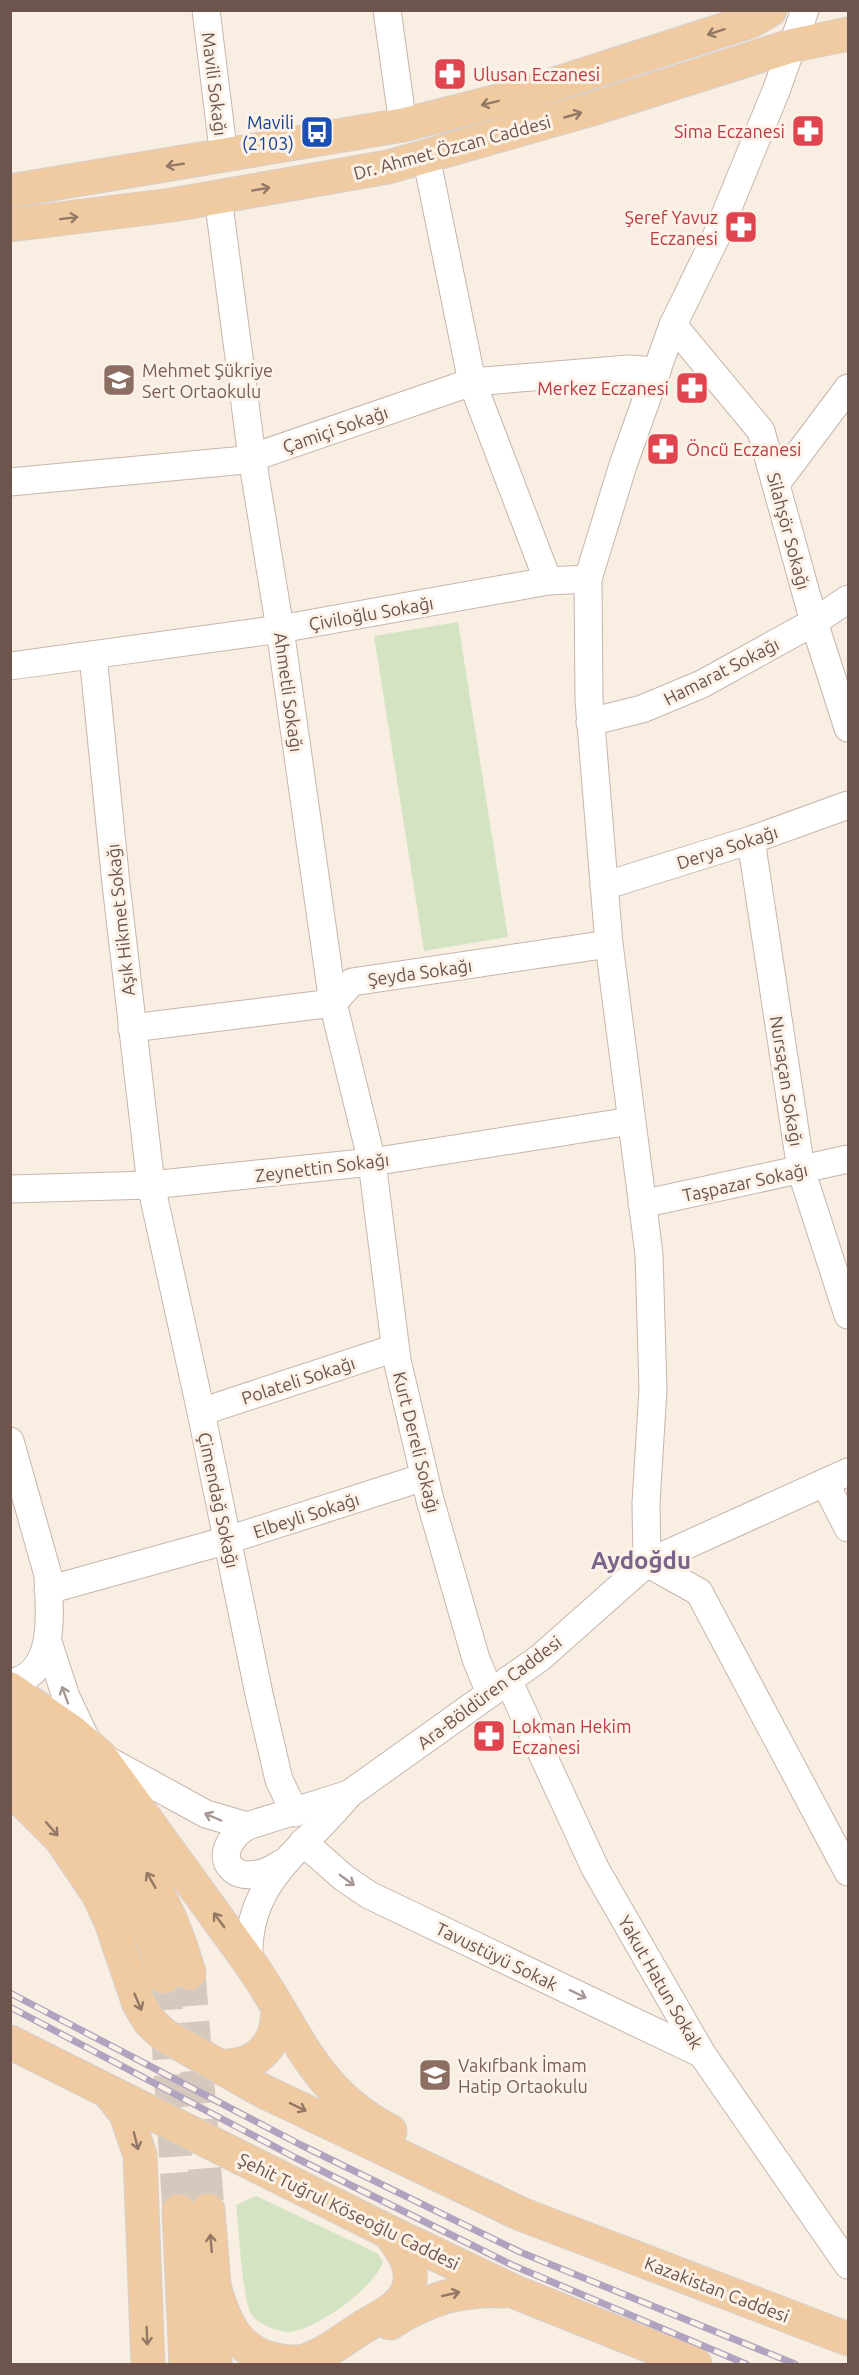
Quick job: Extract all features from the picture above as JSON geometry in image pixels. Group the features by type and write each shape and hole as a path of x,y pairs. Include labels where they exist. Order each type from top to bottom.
{"main road":[{"name":"Dr. Ahmet Özcan Caddesi","path":"10,191 224,157 403,125 518,96 751,21 771,10"},
{"name":"Dr. Ahmet Özcan Caddesi","path":"10,225 218,197 388,167 592,109 783,49 849,34"},
{"path":"10,1689 95,1751 249,1962 278,2011 324,2080 359,2114 488,2180 587,2238"},
{"path":"10,1722 64,1765 126,1840 165,1904 176,1975 151,1935 118,1871 64,1800 10,1752"},
{"path":"10,1788 61,1839 98,1894 146,2016 164,2035 219,2066 491,2201 587,2238"},
{"path":"219,2066 240,2066 259,2058 267,2050 275,2034 278,2011"},
{"name":"Şehit Tuğrul Köseoğlu Caddesi","path":"10,2042 389,2232 515,2292 695,2364"},
{"path":"108,2091 126,2114 140,2155 148,2364"},
{"path":"186,2364 194,2211 224,2318 238,2340 267,2358 290,2362 303,2361 322,2353 394,2308 405,2297 410,2283 410,2267 389,2232"},
{"name":"Kazakistan Caddesi","path":"587,2238 849,2339"},
{"path":"214,2285 215,2364"},
{"path":"328,2364 411,2309 431,2300 469,2290 515,2292"}],"street":[{"name":"Mavili Sokağı","path":"206,10 224,157"},
{"path":"387,10 403,125"},
{"path":"771,10 783,49"},
{"path":"805,10 783,49 776,91 716,237 673,325 622,465 588,579 590,722 609,944 649,1254 653,1390 646,1503 647,1563 699,1592 849,1872"},
{"path":"426,156 472,382 548,581"},
{"name":"Ahmetli Sokağı","path":"218,197 252,457 280,629 333,1003 372,1173"},
{"name":"Silahşör Sokağı","path":"673,325 761,431 814,622 849,728"},
{"name":"Çamiçi Sokağı","path":"10,482 252,457 472,382 628,369 657,371"},
{"path":"776,484 849,388"},
{"name":"Çiviloğlu Sokağı","path":"10,666 280,629 548,581 588,579"},
{"name":"Hamarat Sokağı","path":"590,722 642,709 702,684 814,622 849,599"},
{"name":"Aşık Hikmet Sokağı","path":"93,655 132,1028 151,1185"},
{"name":"Derya Sokağı","path":"604,886 751,840 849,805"},
{"name":"Nursaçan Sokağı","path":"751,840 801,1170 849,1315"},
{"name":"Şeyda Sokağı","path":"333,1003 352,982 609,944"},
{"path":"132,1028 333,1003"},
{"name":"Zeynettin Sokağı","path":"10,1189 151,1185 372,1173 631,1121"},
{"name":"Taşpazar Sokağı","path":"642,1204 849,1160"},
{"name":"Kurt Dereli Sokağı","path":"372,1173 395,1348 424,1477 476,1659 499,1686"},
{"name":"Çimendağ Sokağı","path":"151,1185 279,1780 295,1813"},
{"name":"Polateli Sokağı","path":"201,1412 395,1348"},
{"path":"10,1441 48,1575 48,1642 66,1697 95,1751 206,1814 247,1826"},
{"name":"Elbeyli Sokağı","path":"48,1590 228,1540 424,1477"},
{"path":"837,1477 849,1528"},
{"name":"Ara-Böldüren Caddesi","path":"249,1962 249,1930 252,1917 282,1863 349,1794 541,1657 647,1563 837,1477"},
{"path":"10,1683 26,1678 36,1668 48,1642"},
{"name":"Yakut Hatun Sokak","path":"499,1686 595,1868 702,2054 849,2265"},
{"name":"Ara-Böldüren Caddesi","path":"247,1826 295,1813 349,1794"},
{"path":"247,1826 234,1836 227,1848 228,1862 235,1870 256,1876 282,1863"},
{"name":"Tavustüyü Sokak","path":"303,1842 344,1878 369,1895 702,2054"}],"green space":[{"path":"458,622 508,937 424,951 374,636"},
{"path":"256,2196 377,2253 383,2261 378,2271 358,2294 316,2323 286,2332 261,2323 253,2317 246,2297 236,2205"}],"tunnel":[{"path":"189,1973 208,2210"},
{"path":"164,1977 179,2211"}],"railway":[{"path":"10,1993 301,2145 520,2252 795,2364"},
{"path":"10,2007 296,2158 512,2265 746,2364"}],"place":[{"name":"Ulusan Eczanesi","path":"450,74"},
{"name":"Sima Eczanesi","path":"808,131"},
{"name":"Mavili (2103)","path":"317,132"},
{"name":"Şeref Yavuz Eczanesi","path":"741,227"},
{"name":"Mehmet Şükriye Sert Ortaokulu","path":"119,380"},
{"name":"Merkez Eczanesi","path":"692,388"},
{"name":"Öncü Eczanesi","path":"663,449"},
{"name":"Lokman Hekim Eczanesi","path":"489,1736"},
{"name":"Vakıfbank İmam Hatip Ortaokulu","path":"435,2075"}],"district":[{"name":"Aydoğdu","path":"641,1560"}]}
